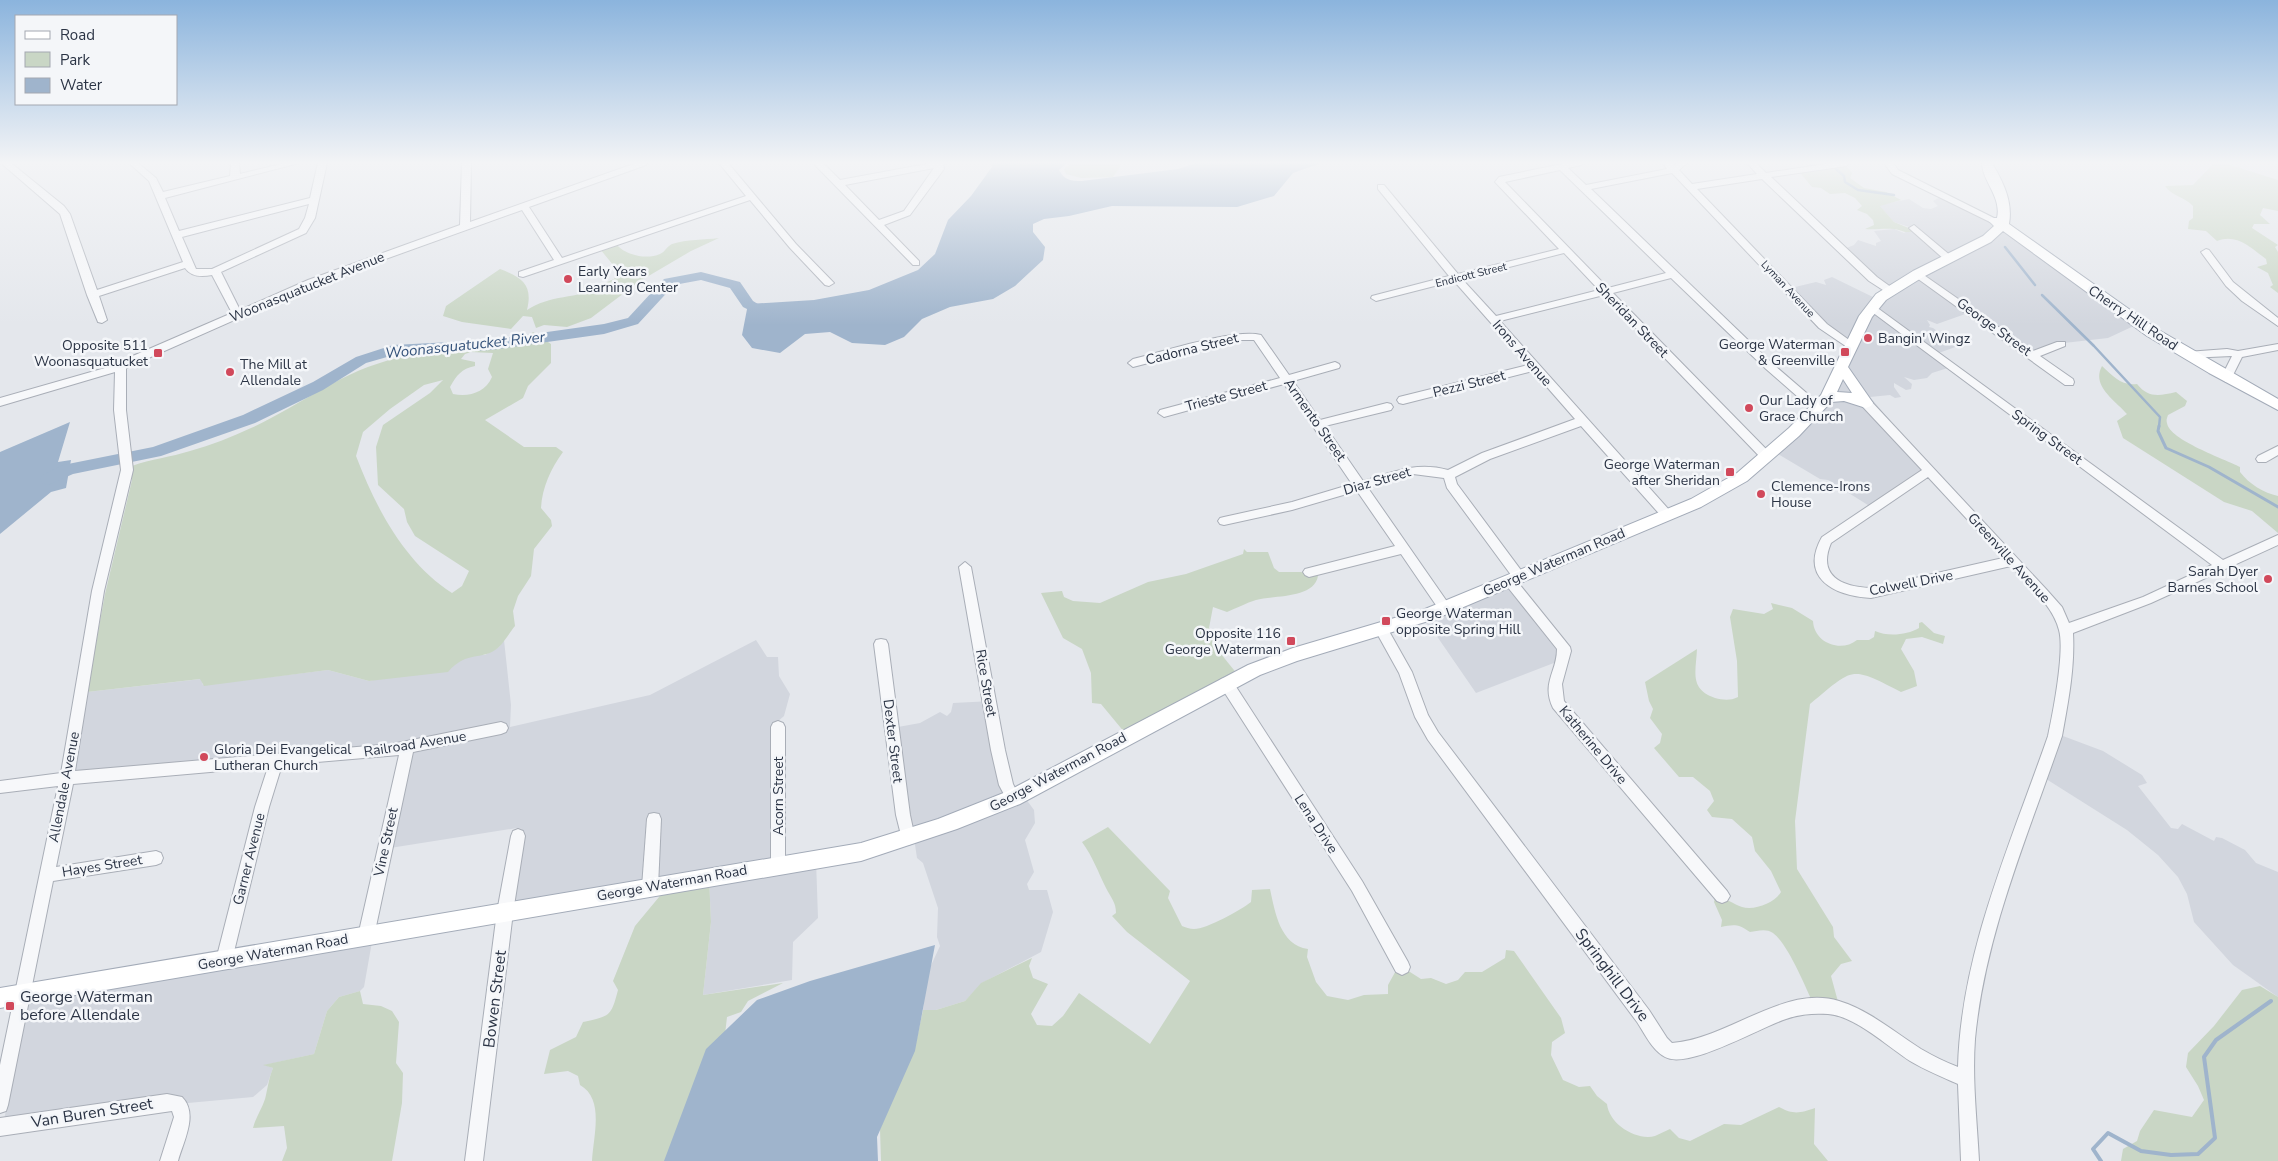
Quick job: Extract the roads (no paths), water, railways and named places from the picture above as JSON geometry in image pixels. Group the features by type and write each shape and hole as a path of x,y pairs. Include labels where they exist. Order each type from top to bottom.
{"main road":[{"path":"1999,217 1999,223"},
{"path":"1987,239 2002,217"},
{"path":"2009,217 2061,266"},
{"path":"1948,258 1948,256 1999,223"},
{"name":"Cherry Hill Road","path":"1999,223 2027,239 2113,306 2187,355 2278,405"},
{"path":"1826,397 1872,307 1890,290 1987,239 2012,239 2040,250"},
{"path":"1842,368 1860,399"},
{"path":"1826,397 1845,396 1860,399"},
{"name":"George Waterman Road","path":"0,998 861,852 948,825 1013,798 1226,683 1254,670 1293,655 1444,607 1667,515 1730,485 1794,432 1826,397"}],"street":[{"path":"66,217 102,320"},
{"path":"169,217 188,264 193,272 198,273 215,271 299,234 308,223 310,217"},
{"path":"176,235 246,217"},
{"path":"465,217 465,227"},
{"name":"Woonasquatucket Avenue","path":"0,402 97,376 330,275 493,217"},
{"path":"531,217 560,262"},
{"path":"523,274 690,217"},
{"path":"770,217 829,283"},
{"path":"872,217 916,263"},
{"path":"878,224 896,217"},
{"name":"Irons Avenue","path":"1406,217 1534,367 1667,515"},
{"name":"Sheridan Street","path":"1534,217 1603,291 1766,456"},
{"path":"1614,217 1777,373 1826,397"},
{"name":"Lyman Avenue","path":"1720,217 1823,326 1851,345"},
{"path":"1808,217 1873,279 1890,290"},
{"path":"1987,217 1999,223"},
{"path":"1914,228 1948,258"},
{"name":"Endicott Street","path":"1376,298 1565,250"},
{"path":"2206,252 2223,279 2233,290 2278,323"},
{"path":"92,295 188,264"},
{"path":"215,271 237,314"},
{"path":"1493,320 1674,274"},
{"name":"George Street","path":"1918,274 2069,382"},
{"name":"Spring Street","path":"1872,307 2222,566"},
{"name":"Cadorna Street","path":"1133,364 1252,335"},
{"name":"Armento Street","path":"1252,335 1258,336 1444,607"},
{"path":"2033,355 2061,344"},
{"path":"2187,355 2227,352 2238,354 2278,347"},
{"path":"2226,378 2238,354"},
{"name":"Allendale Avenue","path":"0,1105 67,778 98,591 127,470 120,413 121,366"},
{"name":"Trieste Street","path":"1164,413 1335,366"},
{"name":"Pezzi Street","path":"1403,400 1534,367"},
{"name":"Greenville Avenue","path":"1860,399 2013,561 2052,605 2066,630 2067,646 2055,736 1981,955 1970,1012 1966,1079 1970,1161"},
{"path":"1319,424 1387,407"},
{"path":"1515,579 1451,485 1449,475 1486,456 1582,421"},
{"path":"2262,459 2278,450"},
{"name":"Diaz Street","path":"1224,521 1292,506 1421,469 1449,475"},
{"name":"Colwell Drive","path":"1929,471 1826,540 1819,557 1823,572 1830,582 1848,591 1871,593 2013,561"},
{"path":"2066,630 2147,600 2278,540"},
{"path":"1309,572 1403,549"},
{"name":"Rice Street","path":"965,567 998,750 1006,786 1013,798"},
{"name":"Katherine Drive","path":"1515,579 1563,647 1564,651 1553,688 1553,696 1558,704 1722,896"},
{"name":"Springhill Drive","path":"1380,628 1405,672 1422,718 1433,736 1662,1044 1670,1051 1693,1048 1789,1010 1812,1004 1831,1006 1877,1029 1924,1060 1966,1079"},
{"name":"Dexter Street","path":"881,644 903,815 908,838"},
{"name":"Lena Drive","path":"1226,683 1357,886 1402,967"},
{"name":"Acorn Street","path":"778,727 778,866"},
{"name":"Railroad Avenue","path":"0,787 67,778 407,748 501,728"},
{"name":"Vine Street","path":"366,936 407,748"},
{"name":"Garner Avenue","path":"224,960 262,808 278,759"},
{"path":"650,887 654,819"},
{"name":"Bowen Street","path":"474,1161 505,912 518,836"},
{"name":"Hayes Street","path":"47,875 156,858"},
{"name":"Van Buren Street","path":"0,1127 166,1102 176,1103 181,1108 182,1117 169,1161"}],"water":[{"path":"951,217 1059,217 1044,219 1033,224 1033,232 1045,247 1043,260 1015,286 993,299 950,307 922,319 904,337 885,345 852,343 830,332 805,334 780,353 752,348 742,335 748,304 814,300 869,290 918,270 935,254"},
{"path":"70,422 58,462 71,460 66,488 51,492 0,534 0,452"},
{"path":"935,945 915,1051 877,1137 878,1161 664,1161 706,1049 757,1000 810,981"}],"waterway":[{"path":"2005,247 2035,285"},
{"name":"Woonasquatucket River","path":"48,479 69,469 155,452 249,419 318,386 361,360 393,350 491,345 604,329 633,321 669,282 701,276 735,285 748,304 767,314"},
{"path":"2042,295 2094,346 2160,417 2159,427"},
{"path":"2159,426 2158,431 2166,448 2209,467 2278,507"},
{"path":"2101,1161 2093,1149 2108,1133 2141,1151 2171,1155 2198,1154 2215,1138 2204,1057 2216,1040 2271,1001"}],"place":[{"name":"Early Years Learning Center","path":"568,279"},
{"name":"Bangin' Wingz","path":"1868,338"},
{"name":"George Waterman & Greenville","path":"1845,352"},
{"name":"Opposite 511 Woonasquatucket","path":"158,353"},
{"name":"The Mill at Allendale","path":"230,372"},
{"name":"Our Lady of Grace Church","path":"1749,408"},
{"name":"George Waterman after Sheridan","path":"1730,472"},
{"name":"Clemence-Irons House","path":"1761,494"},
{"name":"Sarah Dyer Barnes School","path":"2268,579"},
{"name":"George Waterman opposite Spring Hill","path":"1386,621"},
{"name":"Opposite 116 George Waterman","path":"1291,641"},
{"name":"Gloria Dei Evangelical Lutheran Church","path":"204,757"},
{"name":"George Waterman before Allendale","path":"10,1006"}]}
